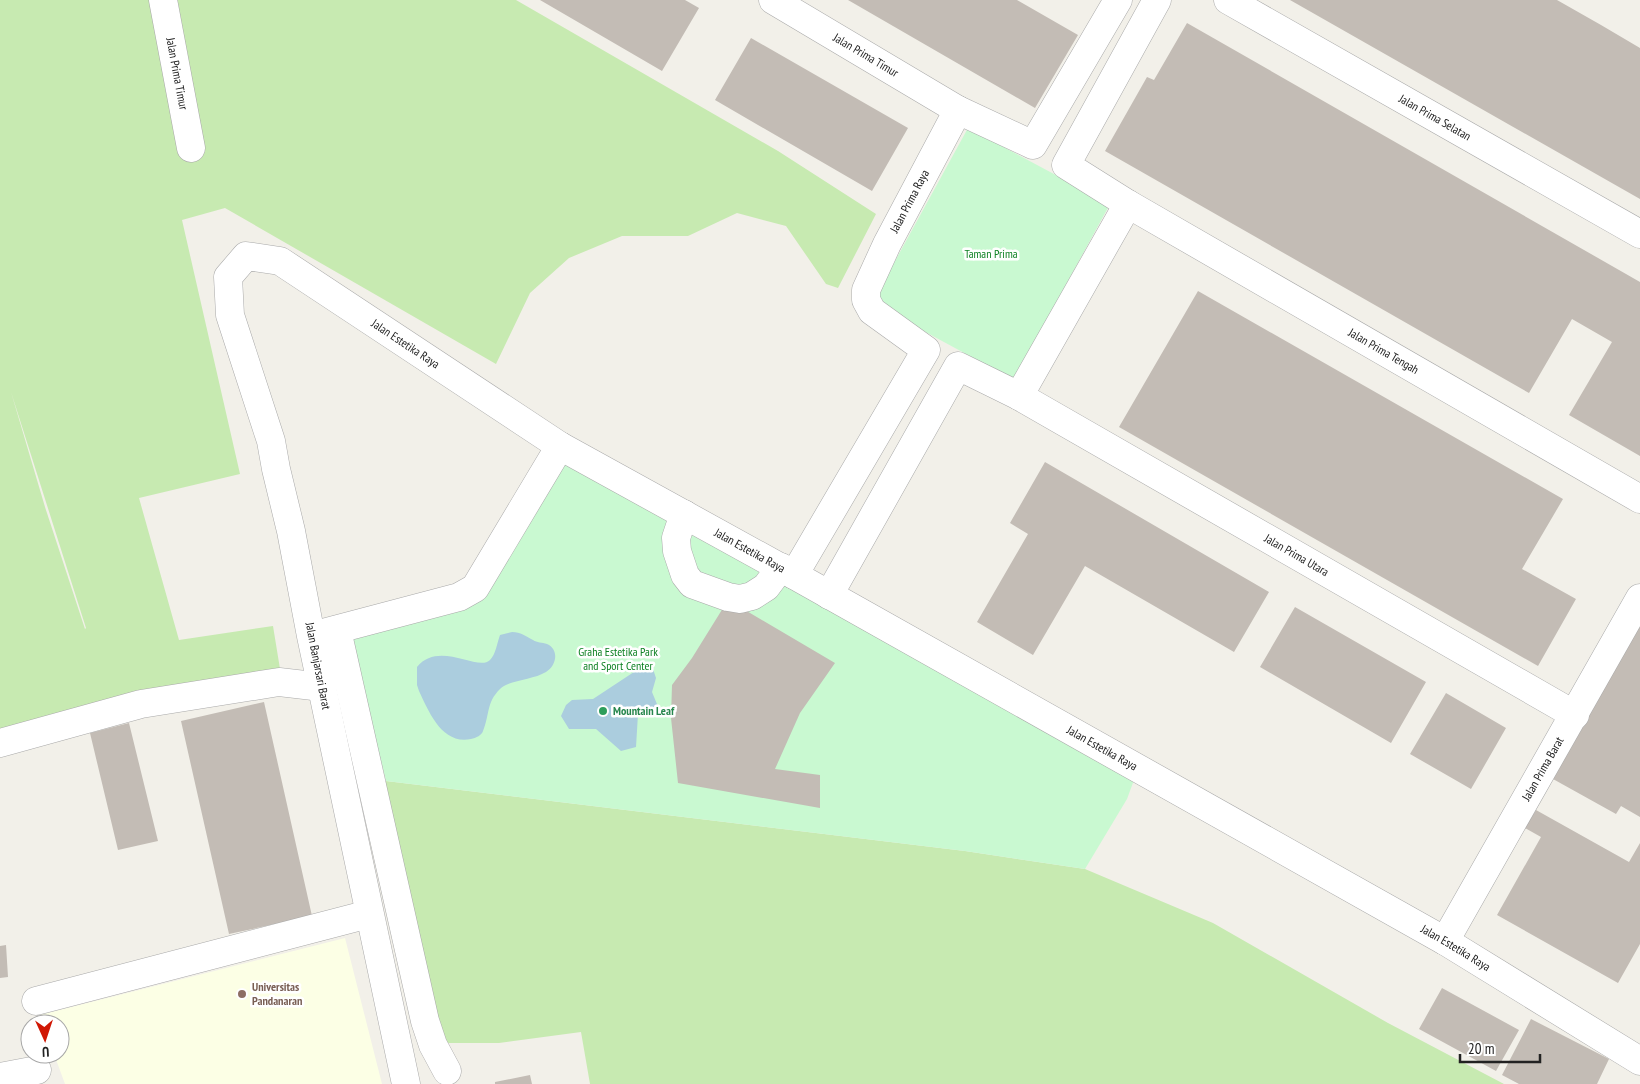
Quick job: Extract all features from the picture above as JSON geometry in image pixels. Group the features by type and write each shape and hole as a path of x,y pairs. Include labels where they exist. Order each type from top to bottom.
{"street":[{"name":"Jalan Prima Timur","path":"163,0 191,148"},
{"name":"Jalan Prima Timur","path":"773,0 958,110"},
{"path":"1033,146 1118,0"},
{"path":"1066,165 1157,0"},
{"name":"Jalan Prima Selatan","path":"1228,0 1640,234"},
{"path":"958,110 1033,146 1128,204 1018,396"},
{"name":"Jalan Prima Raya","path":"958,110 887,244 866,290 866,300 872,311 926,350 1018,396"},
{"name":"Jalan Prima Tengah","path":"1128,204 1640,499"},
{"name":"Jalan Estetika Raya","path":"246,256 280,261 560,446 788,571 1445,941 1640,1061"},
{"name":"Jalan Banjarsari Barat","path":"246,256 228,277 230,315 271,441 292,531 311,636 406,1084"},
{"path":"684,514 676,538 677,551 685,575 692,584 728,597 740,599 752,596 766,587 788,571 926,350"},
{"path":"829,595 958,366"},
{"name":"Jalan Prima Utara","path":"1018,396 1575,715"},
{"path":"311,636 459,597 475,588 560,446"},
{"name":"Jalan Prima Barat","path":"1445,941 1640,598"},
{"path":"337,630 426,1022 433,1045 447,1071"},
{"path":"0,743 141,704 279,682 322,687"},
{"path":"36,1000 369,914"},
{"path":"0,1077 36,1070"}],"shaded area":[{"name":"Universitas Pandanaran","path":"345,938 382,1084 65,1084 58,1064 70,1064 70,1014 44,1014"}],"green space":[{"path":"0,0 516,0 778,151 876,214 838,288 826,284 786,226 737,213 688,236 622,236 569,258 530,293 496,364 225,208 182,220 240,474 139,498 179,640 273,626 281,675 108,699 0,729","holes":["11,392 86,628 45,507"]},
{"name":"Taman Prima","path":"968,128 1110,204 1014,380 872,303"},
{"name":"Graha Estetika Park and Sport Center","path":"565,460 1134,780 1127,799 1085,869 965,851 386,781 349,634 480,599"},
{"path":"386,781 965,851 1085,869 1213,923 1388,1023 1504,1084 590,1084 581,1032 499,1043 427,1043 367,794"}],"water":[{"path":"512,632 520,633 551,647 555,654 552,666 541,675 509,684 500,689 492,699 485,725 480,735 471,739 461,740 452,737 444,732 427,708 417,685 417,667 426,659 436,656 447,656 484,663 494,655 500,635"},
{"name":"Mountain Leaf","path":"640,668 653,669 656,678 652,692 659,709 650,708 638,714 636,747 621,751 596,729 569,729 561,716 566,705 572,700 593,699"}],"building":[{"path":"540,0 685,0 699,8 662,71"},
{"path":"848,0 1017,0 1078,35 1035,108"},
{"path":"1290,0 1557,0 1601,25 1640,48 1640,199"},
{"path":"1187,23 1640,282 1640,456 1569,415 1612,342 1572,319 1529,393 1105,151 1147,77 1154,80"},
{"path":"751,38 908,128 872,191 715,100"},
{"path":"1198,291 1563,499 1522,569 1576,599 1538,666 1119,427"},
{"path":"1045,462 1269,592 1234,652 1085,566 1033,655 977,622 1028,534 1010,523"},
{"path":"728,600 835,663 800,713 775,769 820,775 820,808 678,783 671,718 672,685 692,658"},
{"path":"1295,607 1426,682 1391,743 1260,667"},
{"path":"1640,626 1640,817 1621,806 1616,814 1553,779"},
{"path":"1446,693 1506,728 1471,789 1410,754"},
{"path":"264,702 312,916 229,934 181,721"},
{"path":"129,723 158,841 118,850 90,733"},
{"path":"1536,810 1629,862 1640,843 1640,944 1618,983 1497,915 1541,837 1525,828"},
{"path":"6,945 8,977 0,978 0,946"},
{"path":"1442,988 1519,1030 1496,1071 1419,1029"},
{"path":"1531,1019 1609,1059 1597,1084 1519,1084 1502,1075"},
{"path":"530,1075 532,1084 495,1084 495,1082"}],"place":[{"name":"Mountain Leaf","path":"603,711"},
{"name":"Universitas Pandanaran","path":"242,994"}]}
